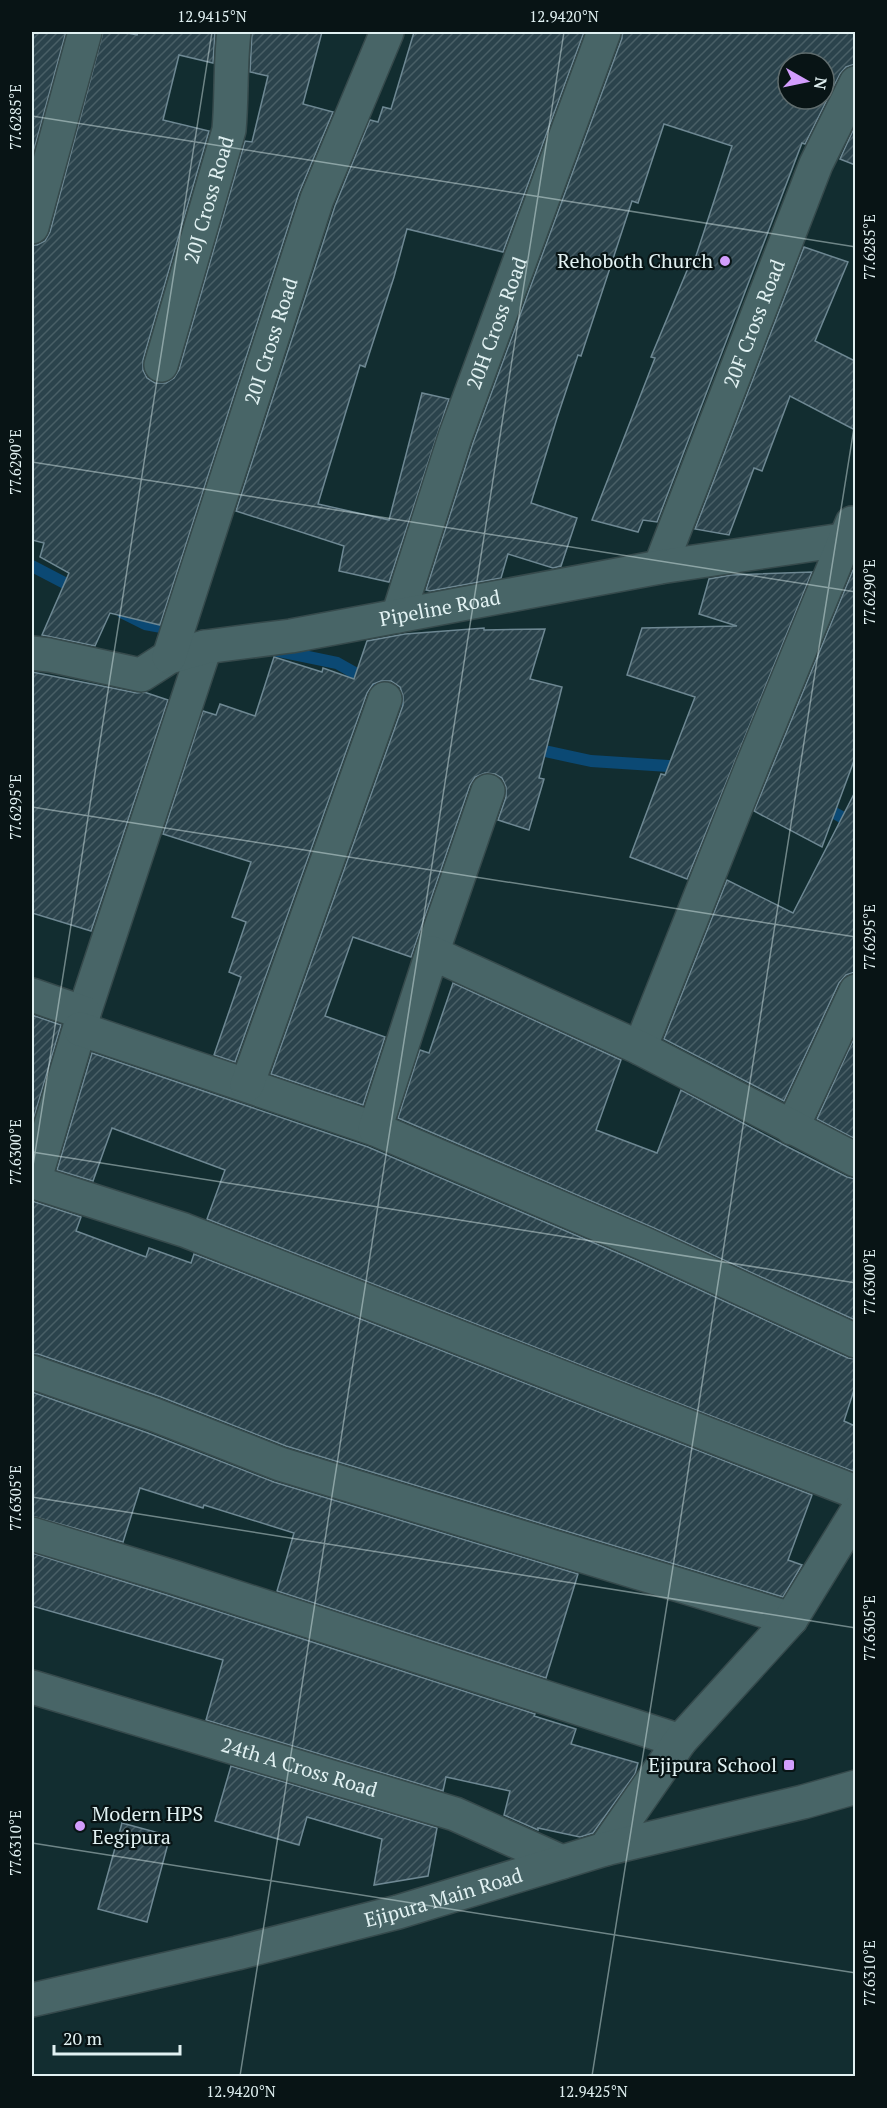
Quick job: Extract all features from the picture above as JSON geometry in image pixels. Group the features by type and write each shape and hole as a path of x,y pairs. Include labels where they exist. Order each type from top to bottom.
{"street":[{"path":"32,226 85,32"},
{"name":"20J Cross Road","path":"161,365 229,130 232,104 230,63 234,32"},
{"name":"20I Cross Road","path":"169,657 317,199 387,32"},
{"name":"20H Cross Road","path":"398,616 455,437 604,32"},
{"name":"20F Cross Road","path":"660,567 816,165 855,83"},
{"path":"640,1048 750,773 852,531"},
{"name":"Pipeline Road","path":"32,653 141,675 169,657 206,647 291,636 852,531"},
{"path":"206,647 82,1021 34,1182 184,1230 855,1492"},
{"path":"247,1085 385,699"},
{"path":"375,1129 432,952 488,791"},
{"path":"432,952 640,1048 855,1160"},
{"path":"792,1128 855,991"},
{"path":"32,995 82,1021 247,1085 375,1129 647,1245 855,1341"},
{"path":"32,1372 155,1415 280,1464 791,1619"},
{"path":"605,1849 680,1741 791,1619 855,1513"},
{"path":"32,1534 173,1577 680,1741"},
{"name":"24th A Cross Road","path":"32,1687 455,1814 562,1862"},
{"name":"Ejipura Main Road","path":"32,2000 237,1953 398,1912 605,1849 803,1802 855,1787"}],"building":[{"path":"32,32 66,32 32,157"},
{"path":"103,32 137,35 138,32 215,32 213,63 179,55 163,120 209,131 143,360 143,370 147,378 155,383 166,383 174,378 179,370 245,141 252,142 268,76 250,72 252,32 322,32 303,104 333,112 299,193 160,625 110,613 95,646 42,635 69,573 40,557 44,543 32,540 32,245 45,241 50,232"},
{"path":"414,32 584,32 503,252 407,229 365,367 360,365 318,504 389,520 422,393 449,399 389,582 339,571 344,546 236,511 335,206 370,120 378,122 383,107 391,109"},
{"path":"622,32 855,32 855,64 846,67 836,82 836,51 776,51 776,111 822,111 805,144 802,143 657,522 643,520 638,532 592,520 655,358 651,357 691,261 694,262 732,146 664,124 638,203 632,201 581,356 578,355 531,503 577,518 561,566 553,568 508,554 501,578 426,590 473,443 622,38"},
{"path":"855,126 855,165 840,159"},
{"path":"804,247 848,262 815,341 855,361 855,430 790,396 762,471 754,468 729,535 695,529"},
{"path":"853,570 855,570 855,758 822,847 754,811"},
{"path":"812,572 687,879 630,857 661,774 665,775 695,697 627,675 642,628 737,626 699,614 709,579 731,575"},
{"path":"484,628 484,630 545,629 530,679 562,687 539,778 544,779 529,830 498,820 506,797 506,787 502,778 495,774 485,773 475,777 470,785 411,957 353,937 325,1016 385,1037 363,1105 271,1074 403,705 400,687 391,681 373,684 367,693 235,1062 214,1055 241,977 229,972 246,922 232,917 251,862 163,834 203,711 216,715 220,704 255,716 274,657 322,672 323,668 354,679 367,641 405,634"},
{"path":"32,672 137,693 144,692 168,700 91,931 32,913"},
{"path":"855,792 855,972 846,975 839,983 784,1101 664,1039 727,880 793,913"},
{"path":"453,983 621,1060 596,1130 657,1153 681,1090 784,1145 855,1179 855,1320 654,1228 398,1118 420,1050 429,1053"},
{"path":"32,1015 61,1025 32,1124"},
{"path":"855,1036 855,1139 817,1119"},
{"path":"92,1053 368,1147 639,1262 848,1358 855,1359 855,1387 844,1421 855,1426 855,1472 207,1219 225,1170 112,1128 93,1181 57,1170"},
{"path":"32,1201 81,1217 76,1231 146,1257 149,1248 191,1263 194,1254 812,1495 788,1560 802,1565 783,1597 286,1446 161,1397 38,1354 32,1354"},
{"path":"32,1392 148,1433 274,1482 578,1574 546,1678 277,1591 294,1533 140,1488 123,1542 32,1516"},
{"path":"32,1553 576,1729 571,1744 638,1763 635,1774 593,1833 580,1837 538,1828 538,1830 504,1815 510,1791 446,1777 443,1791 206,1720 223,1660 32,1606"},
{"path":"231,1766 437,1828 428,1876 374,1885 382,1839 307,1817 299,1845 215,1821"},
{"path":"122,1823 170,1836 147,1922 98,1909"}],"waterway":[{"path":"32,566 78,590"},
{"path":"123,613 145,624 178,630"},
{"path":"274,650 337,663 417,708"},
{"path":"531,748 591,761 684,767"},
{"path":"820,805 856,825"}],"place":[{"name":"Rehoboth Church","path":"725,261"},
{"name":"Ejipura School","path":"789,1765"},
{"name":"Modern HPS Eegipura","path":"80,1826"}]}
